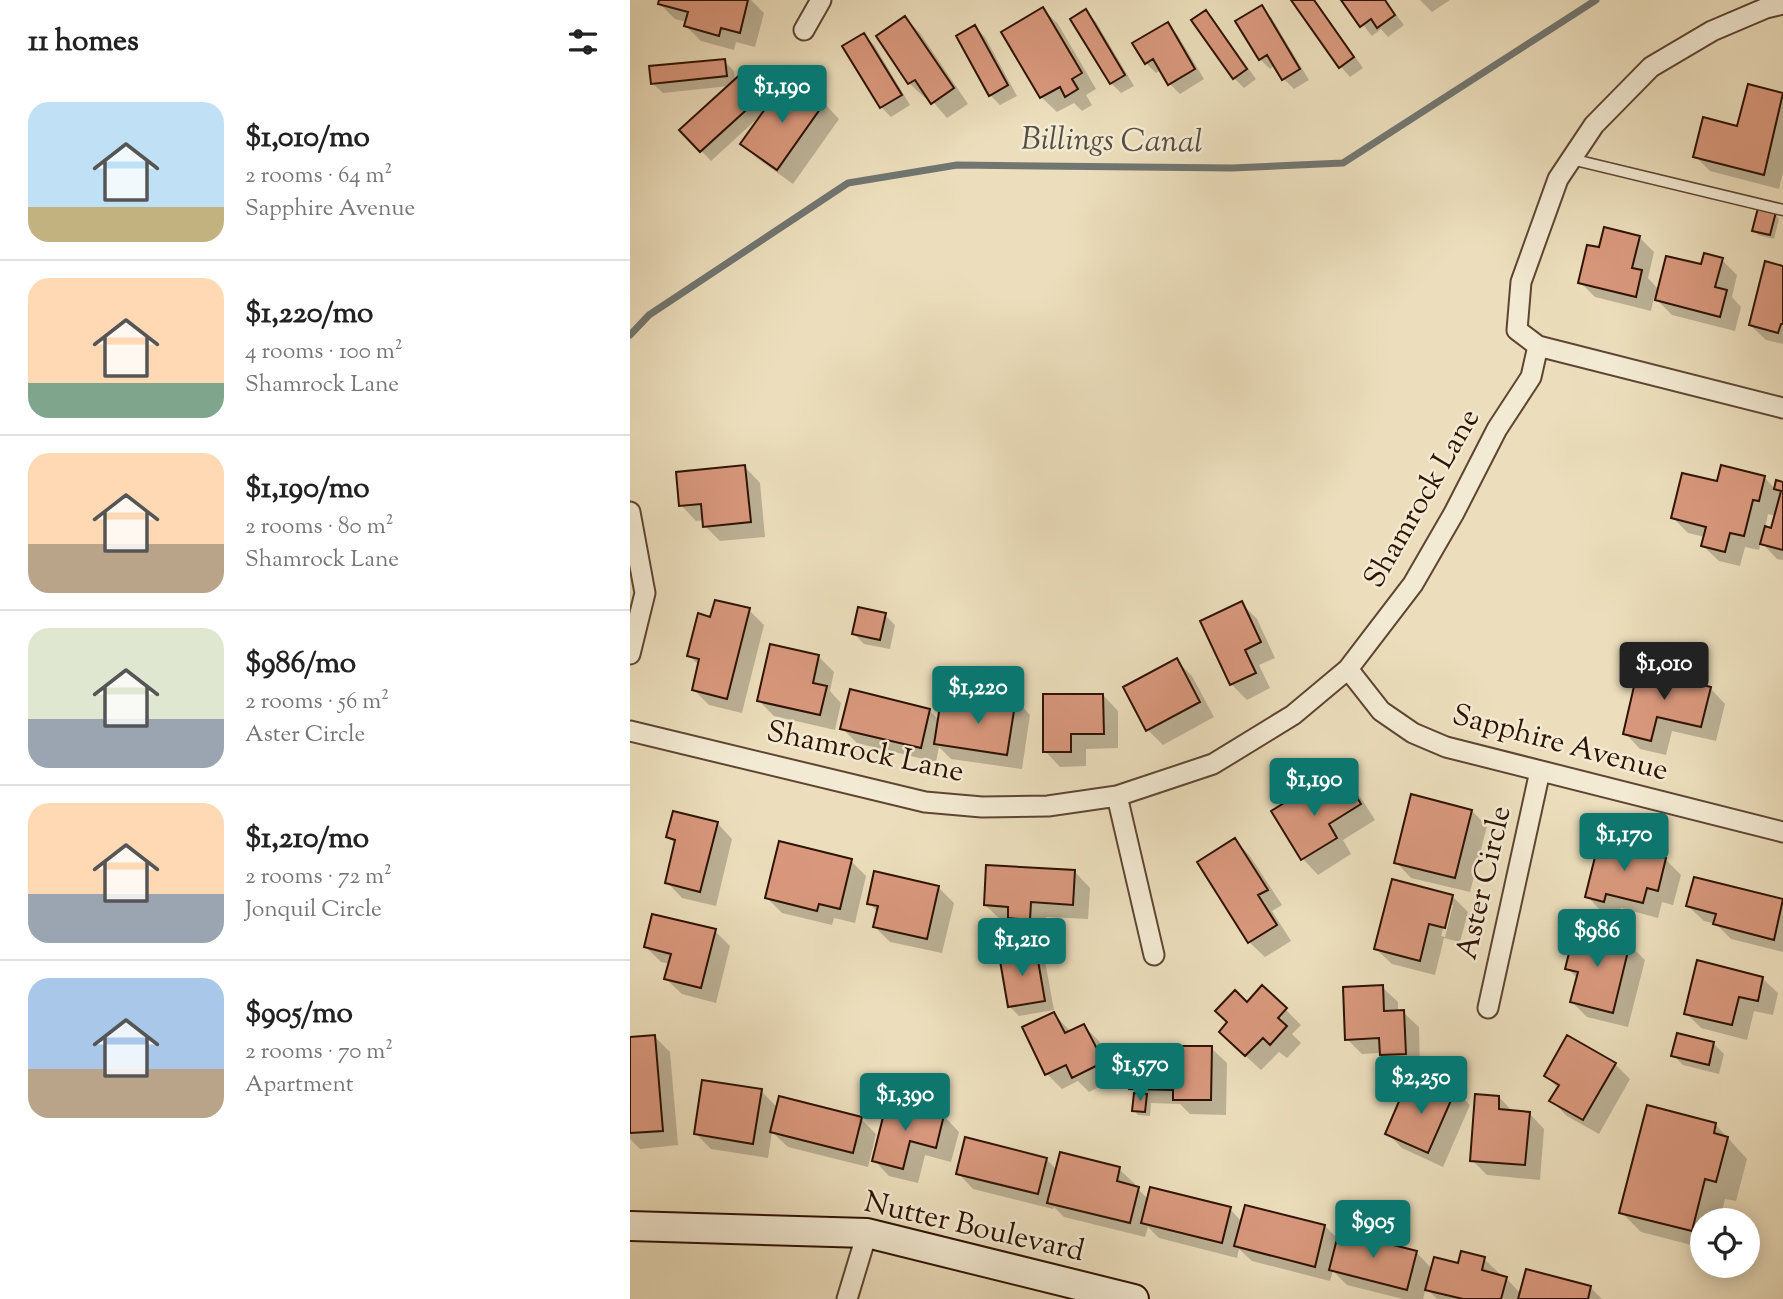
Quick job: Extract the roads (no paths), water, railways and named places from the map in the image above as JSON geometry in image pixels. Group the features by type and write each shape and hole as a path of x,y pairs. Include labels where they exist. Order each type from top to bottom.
{"street":[{"path":"803,30 821,0"},
{"path":"1783,4 1766,8 1712,31 1651,67 1594,125 1558,179 1521,282 1517,330 1538,346 1783,408"},
{"name":"Shamrock Lane","path":"630,731 925,802 982,807 1048,806 1117,796 1213,764 1293,715 1348,669 1413,584 1454,513 1497,429 1531,377 1538,346"},
{"path":"630,512 645,593 631,647"},
{"name":"Sapphire Avenue","path":"1348,669 1381,711 1413,733 1446,747 1783,832"},
{"name":"Aster Circle","path":"1488,1008 1540,771"},
{"path":"1117,796 1154,955"},
{"name":"Nutter Boulevard","path":"630,1226 867,1233 1076,1292 1134,1299"},
{"path":"847,1299 867,1233"}],"lane":[{"path":"1571,159 1783,210"}],"waterway":[{"name":"Billings Canal","path":"630,335 649,315 848,183 957,165 1232,168 1343,163 1596,0"}]}
